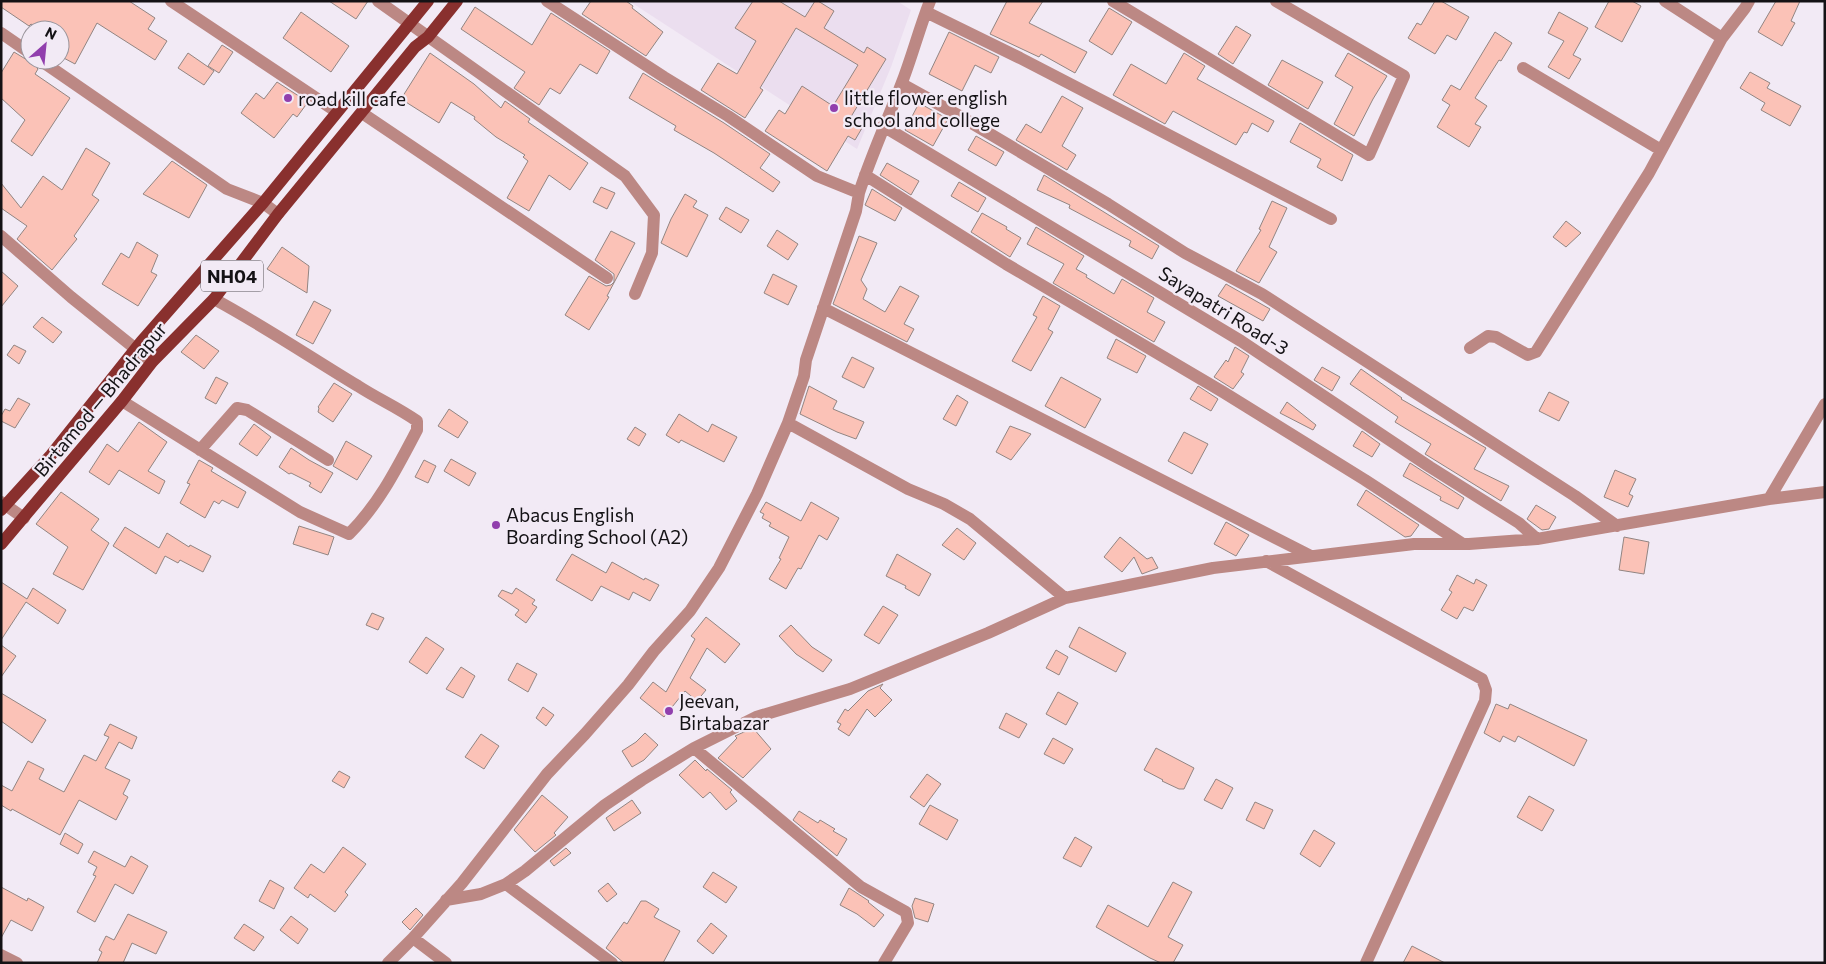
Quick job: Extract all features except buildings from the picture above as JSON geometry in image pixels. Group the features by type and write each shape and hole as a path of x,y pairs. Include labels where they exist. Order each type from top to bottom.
{"main road":[{"name":"Birtamod — Bhadrapur","path":"3,505 52,455 135,350 263,202 428,1"},
{"name":"Birtamod — Bhadrapur","path":"1,544 122,401 152,362 214,299 278,214 415,47 428,36 457,1"}],"street":[{"path":"171,1 337,112"},
{"path":"378,1 625,176 654,215 652,253 635,294"},
{"path":"547,1 772,144 817,176 859,193"},
{"path":"1113,1 1368,155 1404,76 1276,1"},
{"path":"1665,1 1722,38"},
{"path":"1470,348 1488,336 1496,337 1528,355 1536,352 1649,173 1722,38 1746,8 1749,1"},
{"path":"388,963 462,883 547,774 628,686 654,651 690,611 719,568 757,494 788,423 804,376 806,360 856,211 865,175 883,126 902,84 928,7 1020,58 1331,220"},
{"path":"1,33 20,46"},
{"path":"1523,68 1661,150"},
{"path":"54,70 227,189 263,202 278,214"},
{"path":"902,84 1108,204 1185,253 1262,294 1575,496 1617,526"},
{"path":"362,113 607,278"},
{"name":"Sayapatri Road-3","path":"883,126 1241,341 1430,467 1519,523 1536,539"},
{"path":"865,175 1006,264 1223,392 1365,480 1463,544"},
{"path":"1,236 135,350 152,362"},
{"path":"122,401 300,512 349,534 362,521 387,487 417,430 417,421 398,407 367,392 259,323 214,299"},
{"path":"823,308 1311,556"},
{"path":"1769,499 1825,404"},
{"path":"200,450 237,408 247,410 328,460"},
{"path":"788,423 908,490 944,504 970,519 1065,598"},
{"path":"446,900 481,894 506,884 525,871 606,805 642,780 694,748 756,717 850,689 988,633 1065,598 1213,568 1414,544 1463,544 1536,539 1769,499 1825,492"},
{"path":"3,505 24,518"},
{"path":"1266,561 1482,679 1486,690 1485,701 1366,963"},
{"path":"694,748 861,887 906,912 908,923 884,963"},
{"path":"506,884 612,963"},
{"path":"413,938 446,963"},
{"path":"1,955 17,963"}],"shaded area":[{"name":"little flower english school and college","path":"629,1 897,1 911,10 891,67 857,149"}],"place":[{"name":"road kill cafe","path":"288,98"},
{"name":"little flower english school and college","path":"834,108"},
{"name":"Abacus English Boarding School (A2)","path":"496,525"},
{"name":"Jeevan, Birtabazar","path":"669,711"}]}
